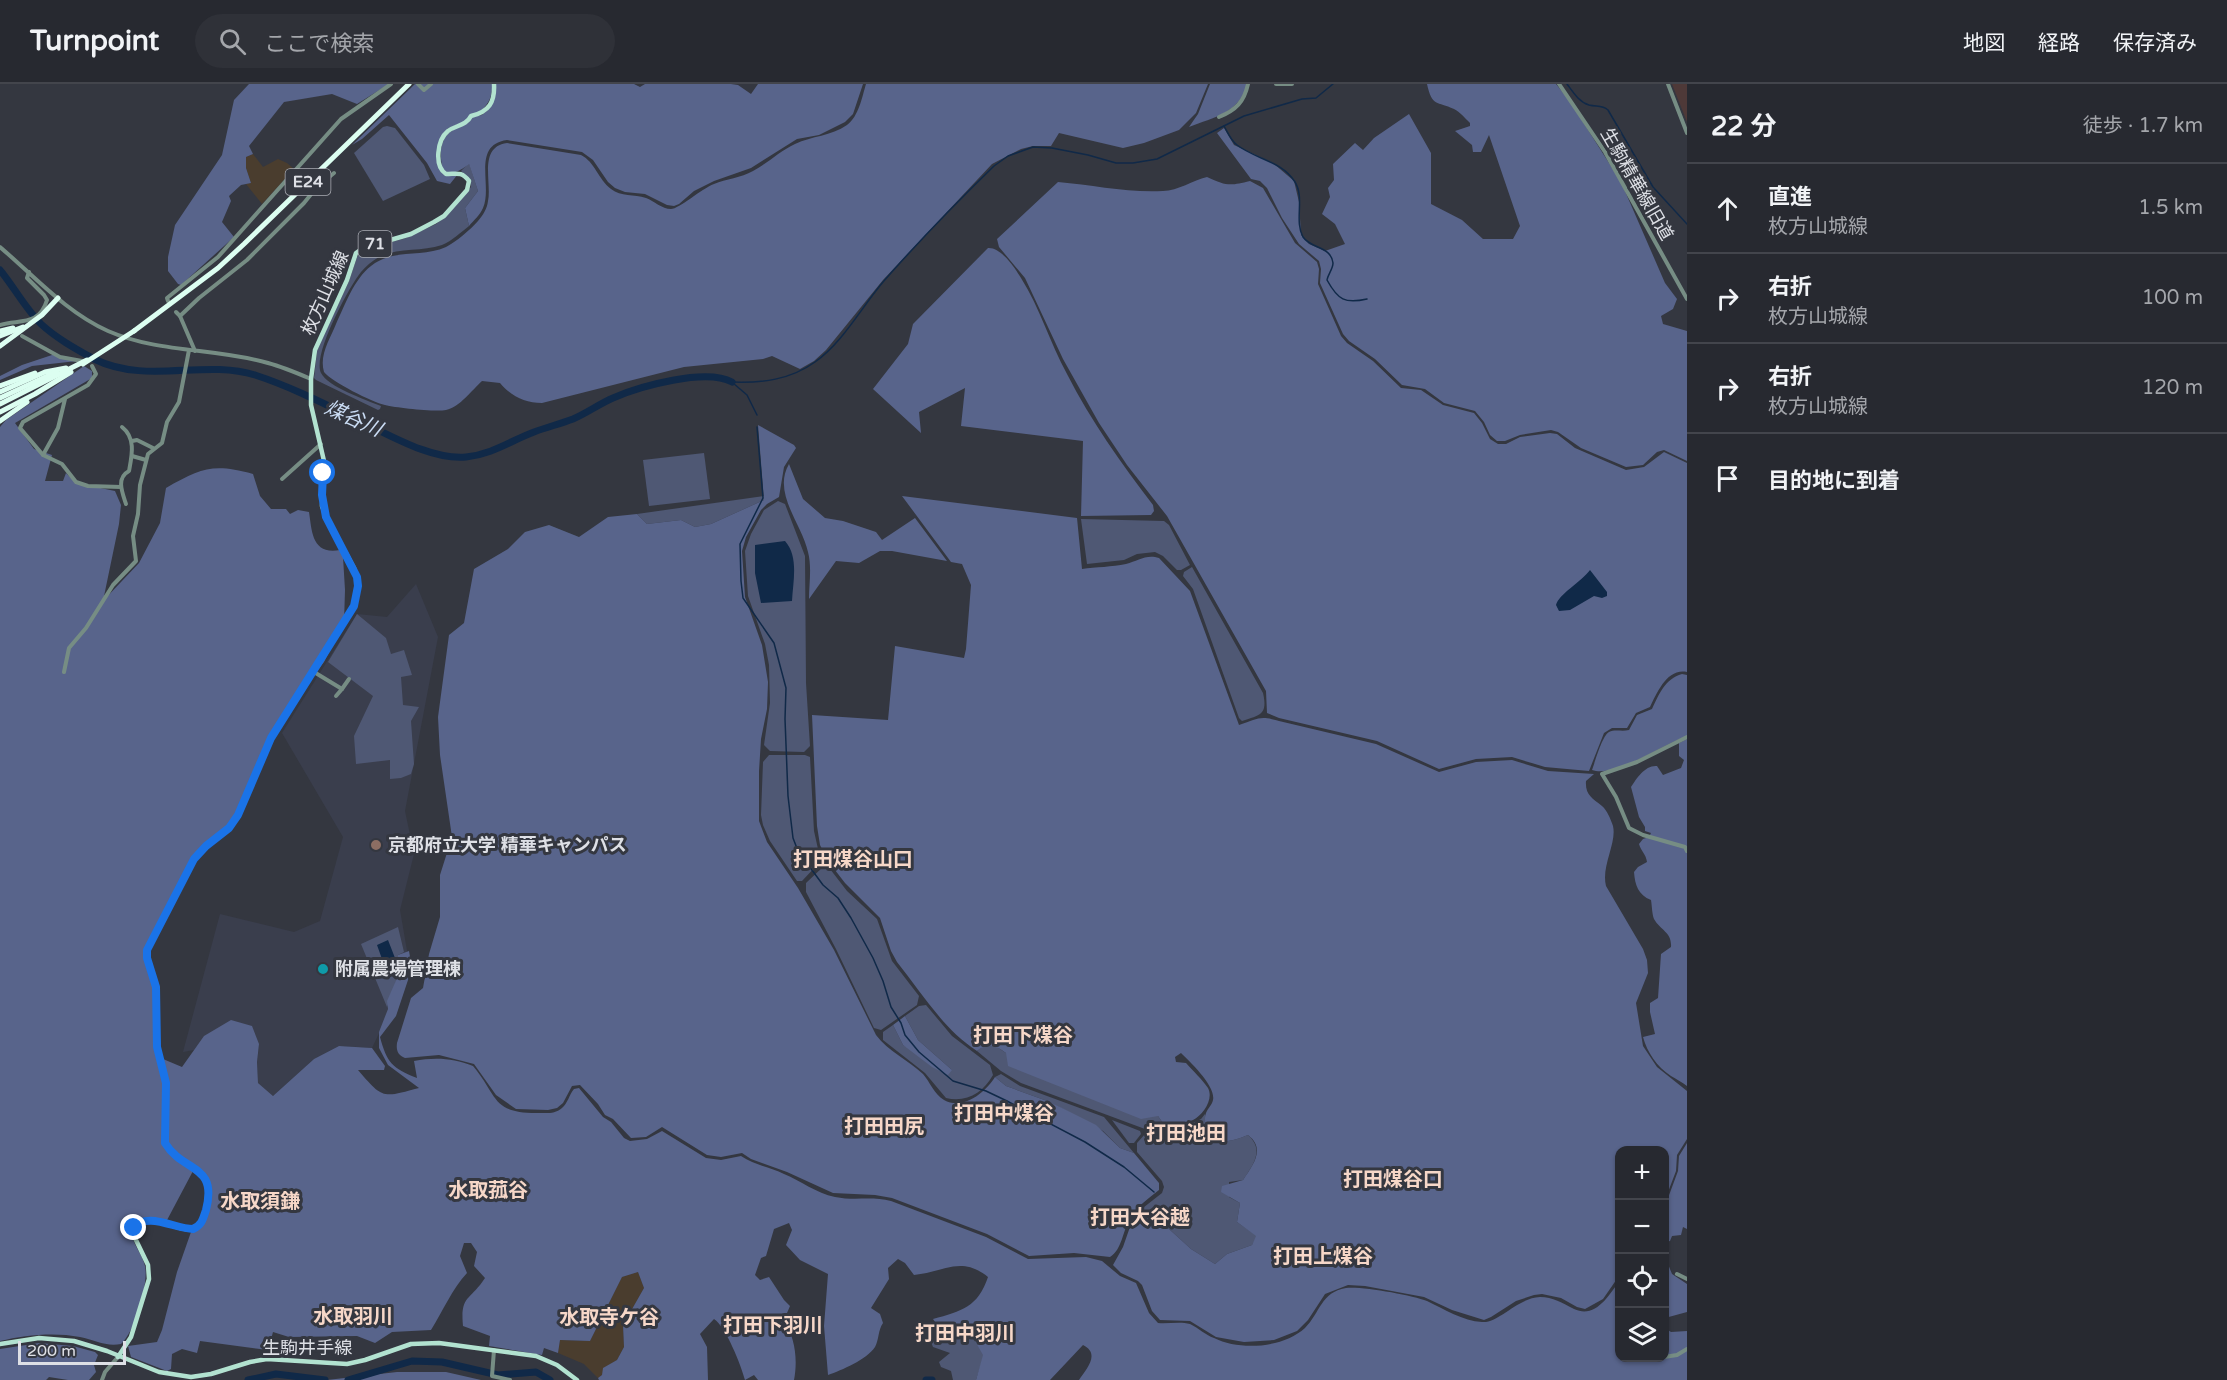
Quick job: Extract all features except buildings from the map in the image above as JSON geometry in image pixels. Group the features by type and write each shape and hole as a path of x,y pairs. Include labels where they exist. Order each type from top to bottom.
{"highway":[{"name":"E24","path":"63,371 97,355 134,331 205,277 408,84"},
{"path":"0,340 42,315 58,298"},
{"path":"0,340 11,327 26,326"},
{"path":"0,340 20,335 26,326"},
{"path":"0,340 9,344 26,326"},
{"name":"E24","path":"0,412 61,379 83,362"},
{"path":"0,395 52,371"},
{"path":"0,395 36,372 63,371"},
{"path":"0,395 63,371"},
{"path":"0,395 45,372"},
{"path":"0,421 61,379"}],"main road":[{"name":"枚方山城線","path":"118,1357 131,1336 149,1275 147,1261 135,1238 134,1228 138,1224 149,1221 187,1229 197,1228 202,1223 210,1192 207,1181 200,1173 165,1143 166,1083 157,1047 156,987 147,958 148,946 197,855 229,828 238,815 271,738 354,606 358,586 354,568 322,506 324,461 313,420 311,401 311,379 316,345 347,280 356,253 363,248 406,236 434,222 444,216 467,190 469,181 461,174 456,172 446,174 440,169 438,160 442,141 448,131 468,122 471,116 487,110 494,98 494,84"},
{"name":"生駒井手線","path":"0,1344 30,1339 56,1339 92,1346 177,1378 204,1375 267,1359 347,1364 422,1342 541,1357 562,1368 577,1380"}],"street":[{"path":"168,301 167,298 218,257 341,119 391,84"},
{"path":"418,84 424,90 431,84"},
{"path":"1219,117 1237,107 1248,84"},
{"path":"1276,84 1292,84"},
{"name":"生駒精華線旧道","path":"1559,84 1605,152 1687,299"},
{"path":"1668,84 1687,133"},
{"path":"180,316 247,260 316,188 334,173"},
{"path":"0,247 58,298 85,318 117,335 189,350 267,362 311,379"},
{"path":"0,325 11,327 29,321 45,306 47,300 27,278 28,272"},
{"path":"176,312 180,316 195,351"},
{"path":"20,335 60,357 83,362"},
{"path":"64,672 69,648 86,628 113,585 136,561 133,536 138,514 138,495 146,460 148,454 162,443 167,422 179,402 189,350"},
{"path":"92,366 96,374 94,380 23,422 20,428 43,455 62,464 76,482 88,486 121,487"},
{"path":"43,455 58,428 65,398"},
{"path":"122,427 131,436 132,441 129,471 124,473 121,480 126,504"},
{"path":"132,441 146,443 154,448"},
{"path":"282,479 321,443"},
{"path":"132,456 146,460"},
{"path":"314,672 342,689"},
{"path":"336,696 349,679"},
{"path":"1687,737 1637,762 1602,774 1616,797 1629,828 1643,835 1685,848 1687,851"},
{"path":"1677,1274 1687,1279"},
{"path":"1669,1356 1687,1349"},
{"path":"494,1350 492,1376 510,1380"},
{"path":"102,1380 105,1372 118,1357"}],"shaded area":[{"path":"249,84 389,84 357,104 332,94 284,102 249,146 253,154 246,157 246,168 251,183 241,185 229,196 231,201 222,222 234,237 181,285 178,284 168,271 168,257 175,225 222,155 234,100"},
{"path":"415,84 492,84 492,93 484,108 471,118 447,129 438,154 438,166 446,176 458,174 450,184 437,181 427,163 389,115 352,145"},
{"path":"495,84 634,84 640,87 645,84 731,84 738,85 751,94 758,84 863,84 853,114 845,122 819,135 797,139 751,168 694,191 674,206 645,194 625,192 615,188 593,160 582,152 507,140 496,143 489,150 486,158 486,189 483,208 469,226 465,208 478,191 469,164 454,173 443,171 442,146 451,131 466,124 472,117 482,115 488,110"},
{"path":"866,84 1208,84 1196,113 1179,130 1144,143 1123,148 1059,133 1051,146 1021,149 992,164 883,280 826,350 814,361 800,369 772,356 763,359 684,367 542,403 519,398 500,383 482,381 466,398 446,410 425,410 379,403 343,386 324,372 323,359 328,341 350,293 365,271 380,260 389,257 446,247 463,236 480,219 488,201 489,158 498,146 507,143 581,155 590,162 615,192 646,198 671,209 714,184 753,171 795,144 847,125 857,112"},
{"path":"1210,84 1247,84 1244,94 1232,108 1189,127 1198,114"},
{"path":"1427,84 1556,84 1569,100 1621,182 1665,283 1677,299 1673,309 1661,316 1663,324 1687,331 1687,461 1664,450 1657,452 1643,465 1626,467 1581,448 1558,432 1551,430 1497,441 1490,435 1484,422 1475,411 1444,403 1425,389 1402,385 1375,359 1349,341 1343,334 1320,283 1319,261 1299,244 1282,218 1267,188 1260,181 1251,179 1217,133 1224,128 1234,145 1273,163 1294,181 1299,202 1301,235 1309,244 1325,251 1345,244 1335,224 1322,214 1330,197 1328,188 1334,180 1333,164 1355,143 1363,150 1374,138 1409,114 1431,153 1431,204 1462,220 1483,239 1513,239 1520,226 1489,135 1481,152 1473,152 1472,145 1455,131 1470,126 1470,123 1456,110 1433,100"},
{"path":"1672,84 1687,84 1687,122"},
{"path":"387,126 395,128 424,165 430,179 383,201 354,153"},
{"path":"253,154 263,167 278,159 294,169 262,204 246,184 251,183 246,168 246,157"},
{"path":"469,163 478,191 465,208 469,226 442,245 394,252 372,262 361,272 348,292 327,337 320,364 321,373 331,383 381,406 380,409 316,380 314,378 317,351 349,281 357,257 364,250 406,238 436,224 445,217 471,187 470,180 461,171"},
{"path":"1207,177 1228,184 1250,181 1263,188 1295,243 1317,262 1318,284 1341,336 1347,343 1373,361 1401,388 1421,390 1443,405 1474,413 1490,439 1498,444 1506,444 1520,437 1550,433 1557,434 1575,448 1626,470 1644,467 1664,452 1687,463 1687,672 1680,672 1668,678 1650,707 1636,713 1627,728 1612,728 1604,733 1589,771 1545,767 1512,757 1476,759 1439,769 1377,741 1279,718 1267,713 1266,691 1167,516 1127,465 1099,423 1063,359 1025,278 999,247 997,239 1058,182 1124,190 1163,191"},
{"path":"988,248 1003,254 1021,278 1076,391 1096,425 1153,505 1154,511 1151,515 1081,516 1083,441 961,426 965,388 919,412 921,433 873,389 908,344 913,324"},
{"path":"55,354 77,361 32,366 0,380 0,376 22,365"},
{"path":"84,366 92,371 92,378 15,423 34,449 52,455 45,481 63,481 66,473 76,483 115,491 121,505 119,524 103,601 139,563 160,523 166,488 198,472 217,468 253,474 260,496 271,509 286,509 290,514 298,510 309,512 313,534 319,545 331,551 340,550 343,557 345,590 344,622 324,662 290,707 257,766 236,814 225,829 208,841 193,858 145,948 145,960 155,991 155,1046 164,1083 163,1143 165,1148 193,1171 166,1222 144,1219 132,1227 132,1237 145,1266 145,1284 136,1319 126,1338 121,1344 116,1345 80,1337 50,1334 0,1341 0,427 6,420"},
{"path":"758,425 796,448 784,467 779,497 761,510 746,537 742,551 745,597 762,645 768,682 759,771 759,821 767,842 798,888 834,950 876,1035 886,1046 923,1074 944,1100 951,1103 966,1102 980,1094 995,1077 1006,1086 1050,1102 1096,1125 1120,1148 1134,1153 1159,1183 1159,1190 1133,1214 1117,1250 1110,1257 1074,1253 1029,1256 987,1234 892,1198 833,1193 751,1159 742,1153 721,1157 707,1155 662,1127 646,1137 631,1138 613,1119 605,1115 580,1085 572,1086 563,1103 557,1108 516,1109 496,1095 474,1064 439,1055 405,1058 398,1052 397,1043 411,998 423,988 429,954 440,917 440,875 452,837 440,755 438,717 449,635 464,623 474,569 508,549 525,532 549,525 579,537 608,517 637,514 647,524 681,520 695,527 711,524 764,500"},
{"path":"704,453 710,499 649,506 643,460"},
{"path":"789,464 803,499 825,518 843,521 876,532 882,540 915,518 947,561 880,551 859,563 836,561 809,599 808,552 786,497 784,486"},
{"path":"764,496 764,500 711,524 695,527 681,520 647,524 637,514"},
{"path":"902,496 1077,518 1082,569 1121,565 1146,557 1159,558 1190,591 1239,725 1259,718 1272,719 1376,744 1439,772 1476,762 1512,760 1548,771 1594,774 1586,781 1587,790 1590,796 1606,810 1614,833 1606,871 1606,886 1643,949 1647,960 1648,973 1636,1003 1643,1046 1657,1067 1687,1091 1687,1139 1677,1155 1676,1171 1669,1189 1669,1146 1615,1146 1615,1282 1603,1299 1585,1309 1561,1298 1542,1294 1534,1295 1516,1301 1484,1320 1452,1310 1424,1297 1348,1285 1325,1294 1308,1320 1297,1331 1274,1340 1244,1342 1216,1337 1190,1321 1160,1320 1152,1311 1142,1285 1121,1273 1113,1265 1123,1247 1131,1224 1139,1211 1154,1224 1169,1229 1191,1249 1215,1264 1227,1254 1252,1245 1256,1236 1237,1222 1240,1203 1221,1192 1222,1186 1243,1180 1251,1169 1257,1151 1253,1140 1248,1135 1229,1141 1210,1137 1205,1119 1212,1102 1211,1088 1181,1053 1175,1057 1176,1062 1186,1063 1200,1078 1208,1088 1209,1102 1197,1118 1165,1126 1158,1116 1141,1119 1008,1066 1006,1053 995,1047 988,1046 977,1051 943,1021 924,998 897,962 880,918 845,883 828,861 820,845 817,826 812,715 888,720 895,646 964,658 971,585 962,564 951,562"},
{"path":"778,501 785,504 805,556 806,683 810,746 804,752 770,751 764,745 770,703 769,665 765,644 748,596 745,551 764,510"},
{"path":"1081,519 1164,521 1169,525 1190,565 1177,570 1163,556 1155,552 1137,554 1124,560 1087,564"},
{"path":"785,541 794,562 792,601 761,603 755,573 755,545"},
{"path":"1192,567 1263,693 1263,710 1254,717 1242,721 1239,718 1193,589 1183,576 1184,572"},
{"path":"1590,570 1607,592 1607,596 1602,598 1594,596 1570,610 1559,611 1556,605 1558,601"},
{"name":"京都府立大学 精華キャンパス","path":"416,584 438,637 405,811 414,854 400,910 410,968 372,1048 339,1046 314,1059 273,1096 258,1083 259,1045 199,1044 194,1050 183,1052 220,914 294,932 320,921 343,837 282,733 357,614 387,617"},
{"path":"357,614 386,638 391,654 404,650 412,675 401,677 403,705 419,707 411,721 414,764 411,774 401,778 390,779 390,760 356,764 354,736 373,696 328,662"},
{"path":"1682,674 1687,675 1687,736 1626,765 1602,771 1592,770 1606,734 1611,731 1629,730 1637,715 1652,709 1667,683"},
{"path":"1687,739 1687,1086 1657,1064 1643,1037 1655,1034 1650,1003 1658,998 1661,954 1671,947 1671,942 1654,919 1651,900 1640,892 1635,881 1634,872 1647,862 1639,844 1651,833 1645,831 1631,787 1642,773 1653,766 1657,766 1663,775 1681,768 1684,760 1679,756 1679,743"},
{"path":"769,755 810,757 814,831 820,858 818,864 802,881 797,881 770,841 763,825 761,815 763,762"},
{"path":"825,865 847,891 877,919 892,961 919,996 917,1005 881,1030 874,1028 806,892 806,883"},
{"path":"398,927 404,952 396,959 398,976 387,1007 361,944"},
{"path":"388,940 395,958 374,965 382,959 377,945"},
{"path":"409,951 412,968 396,1016 380,1037 388,1059 402,1071 417,1078 414,1061 429,1059 458,1061 473,1066 504,1107 524,1113 546,1113 559,1110 574,1089 579,1088 603,1117 630,1141 647,1139 662,1131 706,1158 721,1160 741,1156 828,1195 891,1201 986,1237 1028,1259 1086,1257 1102,1261 1120,1276 1136,1283 1149,1313 1158,1323 1190,1324 1224,1342 1248,1346 1261,1345 1296,1335 1310,1322 1326,1298 1346,1288 1410,1296 1427,1301 1461,1317 1488,1322 1523,1302 1540,1297 1553,1299 1574,1309 1588,1311 1601,1304 1615,1287 1615,1362 1669,1362 1669,1331 1687,1331 1687,1380 1079,1380 1091,1357 1091,1353 1083,1345 1050,1380 976,1380 983,1355 971,1334 946,1338 933,1319 968,1306 979,1295 988,1277 978,1270 961,1266 914,1275 905,1263 898,1259 888,1268 889,1279 871,1308 880,1314 883,1323 875,1347 860,1360 828,1375 824,1326 828,1274 800,1260 786,1245 792,1230 789,1223 774,1229 766,1256 761,1258 755,1275 760,1280 769,1277 790,1306 784,1320 795,1349 794,1380 758,1380 754,1375 745,1380 728,1338 714,1319 700,1334 707,1347 708,1380 599,1380 603,1368 617,1360 624,1347 623,1325 644,1288 638,1272 622,1277 590,1341 560,1340 558,1353 544,1348 542,1355 489,1346 490,1336 463,1326 462,1316 465,1303 485,1278 474,1266 477,1252 471,1243 464,1243 460,1256 467,1273 452,1293 431,1330 392,1332 375,1343 357,1336 289,1337 273,1332 268,1350 200,1341 197,1353 182,1349 172,1354 171,1369 167,1371 131,1357 128,1346 157,1342 191,1232 201,1228 204,1223 211,1198 207,1178 167,1144 169,1082 163,1059 182,1067 204,1036 231,1020 252,1026 259,1044 258,1083 273,1096 314,1059 339,1046 372,1048 385,1066 384,1070 358,1070 384,1094 419,1088 388,1065 379,1048 379,1032 388,1009 387,1001 398,976 395,958 398,959 398,955"},
{"path":"926,1005 952,1036 990,1065 993,1075 979,1092 967,1098 946,1098 925,1073 883,1040 883,1032 893,1025 903,1045 952,1070 918,1040 905,1016 919,1006"},
{"path":"905,1016 918,1040 952,1070 948,1075 932,1067 903,1045 893,1025"},
{"path":"994,1045 1006,1053 1158,1116 1165,1126 1192,1120 1168,1131 1145,1129 1021,1083 1001,1071 977,1051 982,1047"},
{"path":"1001,1074 1020,1086 1104,1117 1134,1153 1120,1148 1103,1131 1050,1102 1006,1086 995,1077"},
{"path":"1205,1114 1209,1137 1228,1141 1248,1135 1256,1146 1257,1152 1243,1180 1229,1182 1229,1197 1240,1203 1237,1222 1257,1236 1252,1245 1227,1254 1215,1264 1191,1249 1169,1229 1154,1224 1139,1211 1162,1193 1164,1187 1162,1181 1137,1152 1137,1143 1146,1133 1172,1133 1201,1119"},
{"path":"1112,1120 1140,1131 1141,1134 1134,1143 1129,1143"},
{"path":"1687,1143 1687,1229 1683,1227 1681,1235 1672,1236 1669,1241 1669,1195 1678,1171 1679,1156"},
{"path":"1669,1266 1672,1274 1687,1284 1687,1312 1669,1317"},
{"path":"638,1272 644,1288 623,1325 624,1347 617,1360 604,1368 602,1375 598,1378 584,1364 558,1353 560,1340 590,1341 622,1277"},
{"path":"939,1327 946,1338 971,1333 984,1355 976,1380 953,1380 951,1371 941,1367 939,1362 950,1353 933,1347 929,1337"},
{"path":"39,1343 73,1346 95,1352 98,1355 94,1365 96,1372 89,1380 49,1377 46,1380 0,1380 0,1349"},
{"path":"397,1372 446,1372 481,1380 327,1380"}],"waterway":[{"path":"732,382 765,381 786,377 805,368 825,354 910,252 951,208 994,166 1008,156 1033,147 1052,148 1116,163 1157,159 1244,116 1302,99 1316,98 1333,84"},
{"path":"1567,84 1582,102 1608,110 1653,187 1687,224"},
{"path":"1224,126 1237,145 1283,169 1295,182 1299,195 1300,231 1307,241 1329,253 1333,265 1327,280 1335,292 1343,299 1353,301 1367,299"},
{"name":"煤谷川","path":"0,270 41,324 60,339 94,359 134,370 215,369 255,375 310,397 414,446 453,457 466,457 493,450 534,432 573,419 613,398 639,388 690,378 721,378 732,382"},
{"path":"733,383 747,395 757,415"},
{"path":"757,427 763,498 740,544 741,581 743,598 774,643 786,688 788,796 793,838 798,851 823,885 838,898 851,918 873,958 891,1007 905,1035 919,1052 953,1081 986,1091 1085,1142 1124,1167 1154,1192"},
{"path":"348,1380 412,1361 442,1362 498,1375 536,1372 550,1380"},
{"path":"248,1380 276,1374 325,1380"},
{"path":"926,1380 932,1380"}],"place":[{"name":"京都府立大学 精華キャンパス","path":"376,845"},
{"name":"附属農場管理棟","path":"323,969"}],"district":[{"name":"打田煤谷山口","path":"853,860"},
{"name":"打田下煤谷","path":"1023,1036"},
{"name":"打田中煤谷","path":"1004,1114"},
{"name":"打田田尻","path":"884,1127"},
{"name":"打田池田","path":"1186,1134"},
{"name":"打田煤谷口","path":"1393,1180"},
{"name":"水取菰谷","path":"488,1191"},
{"name":"水取須鎌","path":"260,1202"},
{"name":"打田大谷越","path":"1140,1218"},
{"name":"打田上煤谷","path":"1323,1257"},
{"name":"水取羽川","path":"353,1317"},
{"name":"水取寺ケ谷","path":"609,1318"},
{"name":"打田下羽川","path":"773,1326"},
{"name":"打田中羽川","path":"965,1334"}],"route":[{"path":"134,1228 138,1224 149,1221 193,1229 202,1223 206,1209 210,1192 207,1181 165,1145 166,1083 156,1041 156,987 147,958 147,950 194,859 229,828 238,815 271,738 354,606 357,597 357,577 322,506 323,473"}]}
